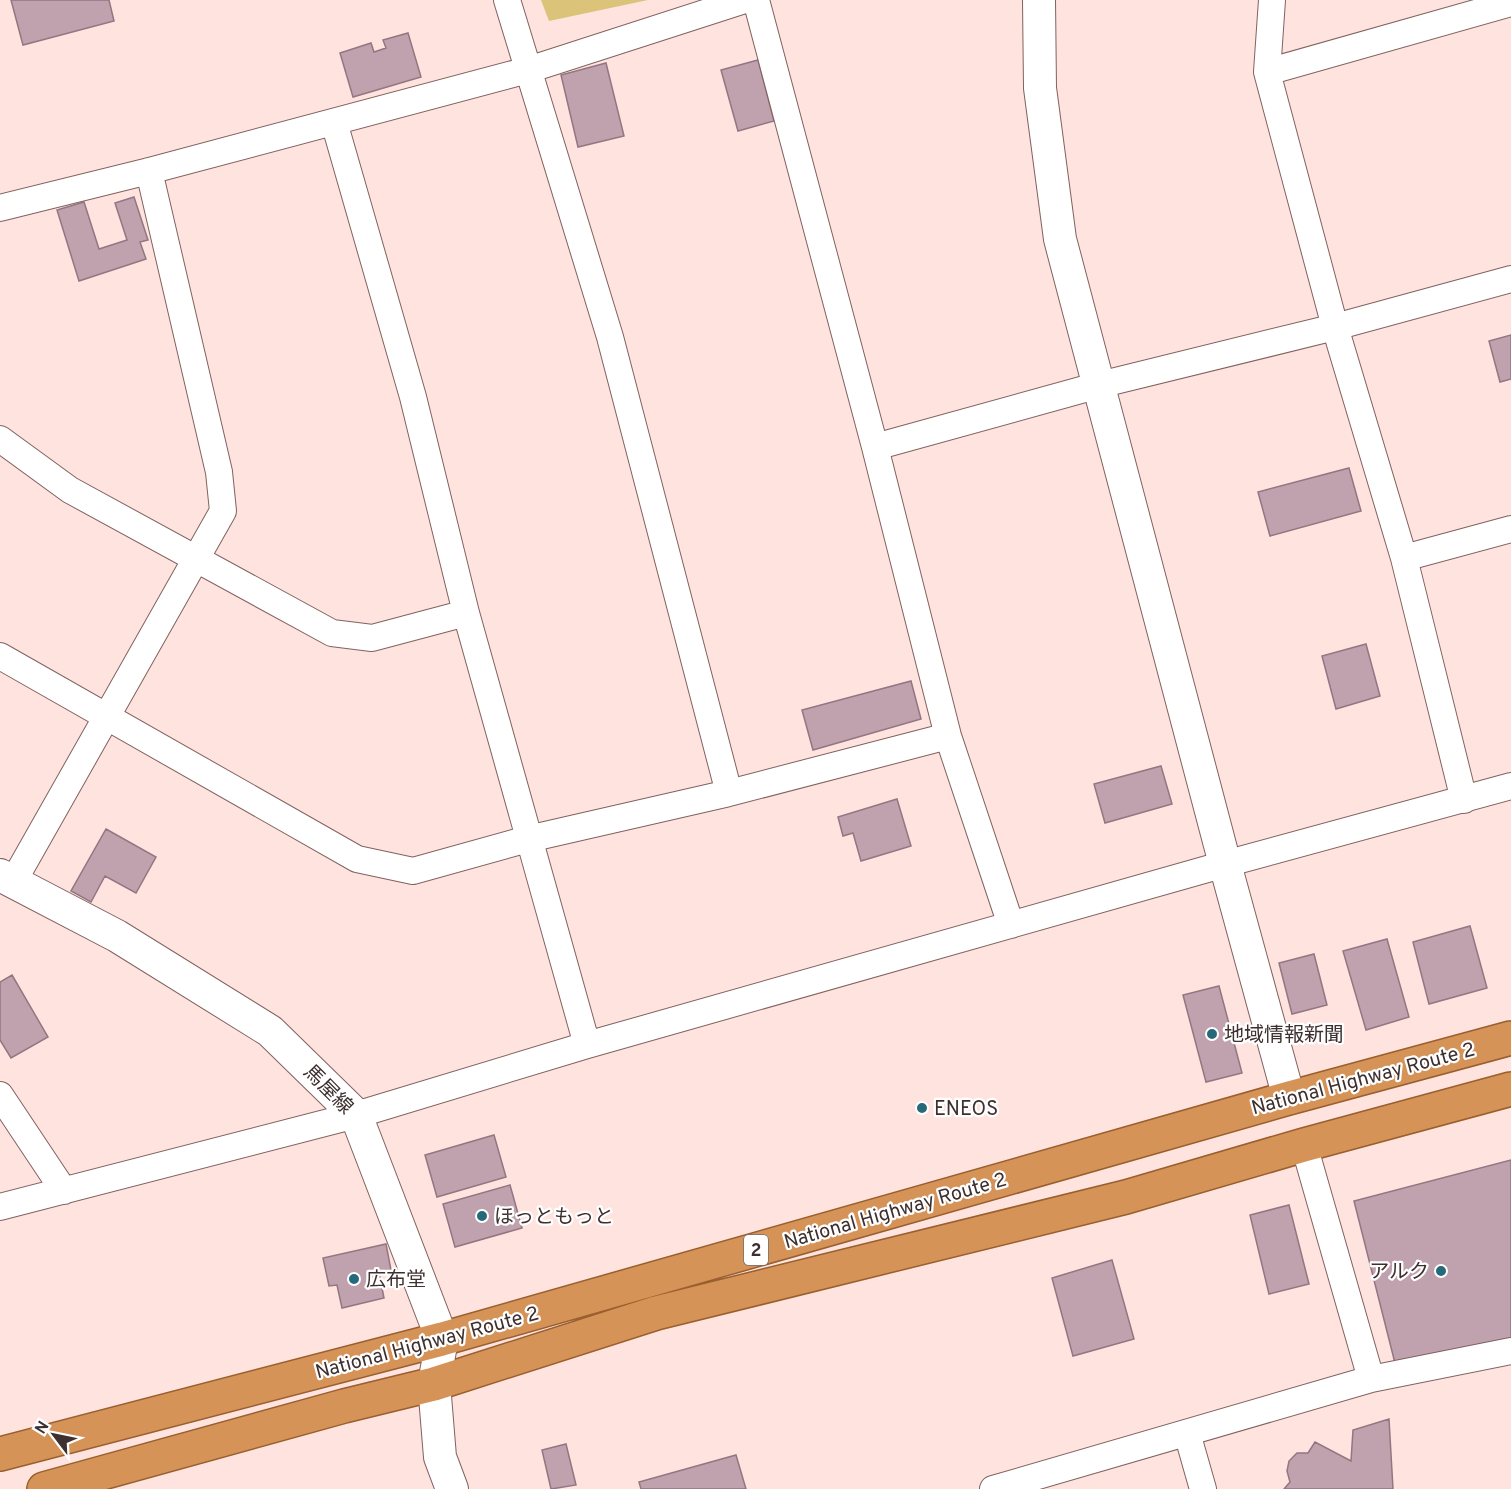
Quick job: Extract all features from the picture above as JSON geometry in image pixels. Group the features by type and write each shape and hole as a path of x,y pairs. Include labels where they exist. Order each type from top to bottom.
{"highway":[{"name":"National Highway Route 2","path":"0,1454 442,1340 1289,1098 1511,1038"},
{"name":"National Highway Route 2","path":"44,1489 344,1406 434,1384 656,1314 1126,1197 1304,1145 1511,1089"}],"street":[{"path":"507,0 610,337 729,793"},
{"path":"0,208 149,171 528,70 745,0"},
{"path":"756,0 875,447 948,736 1011,925"},
{"path":"1039,0 1040,88 1060,239 1289,1098"},
{"path":"1272,0 1267,72 1335,327 1404,558 1464,800"},
{"path":"1267,72 1511,3"},
{"path":"333,122 413,396 466,613 587,1045"},
{"path":"6,879 105,717 223,511 219,472 149,171"},
{"path":"875,447 1099,385 1335,327 1511,279"},
{"path":"0,440 70,490 332,633 372,638 466,613"},
{"path":"1404,558 1511,529"},
{"path":"0,656 357,859 413,871 528,839 729,793 948,736"},
{"path":"0,1207 356,1115 587,1045 1225,864 1511,786"},
{"name":"馬屋線","path":"6,879 117,936 270,1031 356,1115 442,1340"},
{"path":"0,1095 64,1191"},
{"path":"1304,1145 1371,1379"},
{"path":"442,1340 434,1384 440,1457 452,1489"},
{"path":"993,1489 1371,1379 1511,1351"},
{"path":"1187,1433 1203,1489"}],"shaded area":[{"path":"541,0 648,0 549,21"}],"building":[{"path":"11,0 109,0 114,21 23,45"},
{"path":"408,33 421,77 353,97 340,53 371,43 374,52 386,48 383,40"},
{"path":"758,60 774,121 738,131 721,70"},
{"path":"606,63 624,136 578,147 561,75"},
{"path":"134,197 148,240 140,242 146,259 79,281 57,210 84,202 99,249 127,240 115,203"},
{"path":"1511,335 1511,379 1500,382 1489,341"},
{"path":"1349,468 1361,511 1270,536 1258,492"},
{"path":"1366,644 1380,696 1336,709 1322,656"},
{"path":"911,681 921,719 813,750 802,710"},
{"path":"1161,766 1172,804 1105,823 1094,784"},
{"path":"897,799 911,846 861,861 853,833 843,836 838,817"},
{"path":"106,829 156,857 136,893 105,876 91,902 71,891"},
{"path":"1470,926 1487,988 1429,1004 1413,942"},
{"path":"1387,939 1409,1017 1366,1030 1343,951"},
{"path":"1314,954 1327,1005 1292,1014 1279,963"},
{"path":"12,975 48,1037 11,1058 0,1040 0,982"},
{"name":"地域情報新聞","path":"1219,986 1242,1073 1206,1082 1183,995"},
{"path":"494,1135 506,1177 437,1197 425,1155"},
{"name":"アルク","path":"1511,1160 1511,1341 1397,1371 1354,1201"},
{"name":"ほっともっと","path":"510,1185 522,1228 455,1247 443,1204"},
{"path":"1289,1205 1309,1284 1269,1294 1250,1215"},
{"name":"広布堂","path":"386,1244 391,1270 379,1273 384,1298 342,1308 337,1285 329,1286 323,1258"},
{"path":"1112,1260 1134,1339 1073,1356 1052,1278"},
{"path":"1389,1419 1393,1489 1284,1489 1290,1482 1287,1471 1289,1461 1297,1453 1308,1453 1315,1442 1351,1461 1353,1430"},
{"path":"566,1444 576,1485 551,1489 542,1450"},
{"path":"736,1455 746,1489 641,1489 639,1482"}],"place":[{"name":"地域情報新聞","path":"1212,1034"},
{"name":"ENEOS","path":"922,1108"},
{"name":"ほっともっと","path":"482,1216"},
{"name":"アルク","path":"1441,1271"},
{"name":"広布堂","path":"354,1279"}]}
